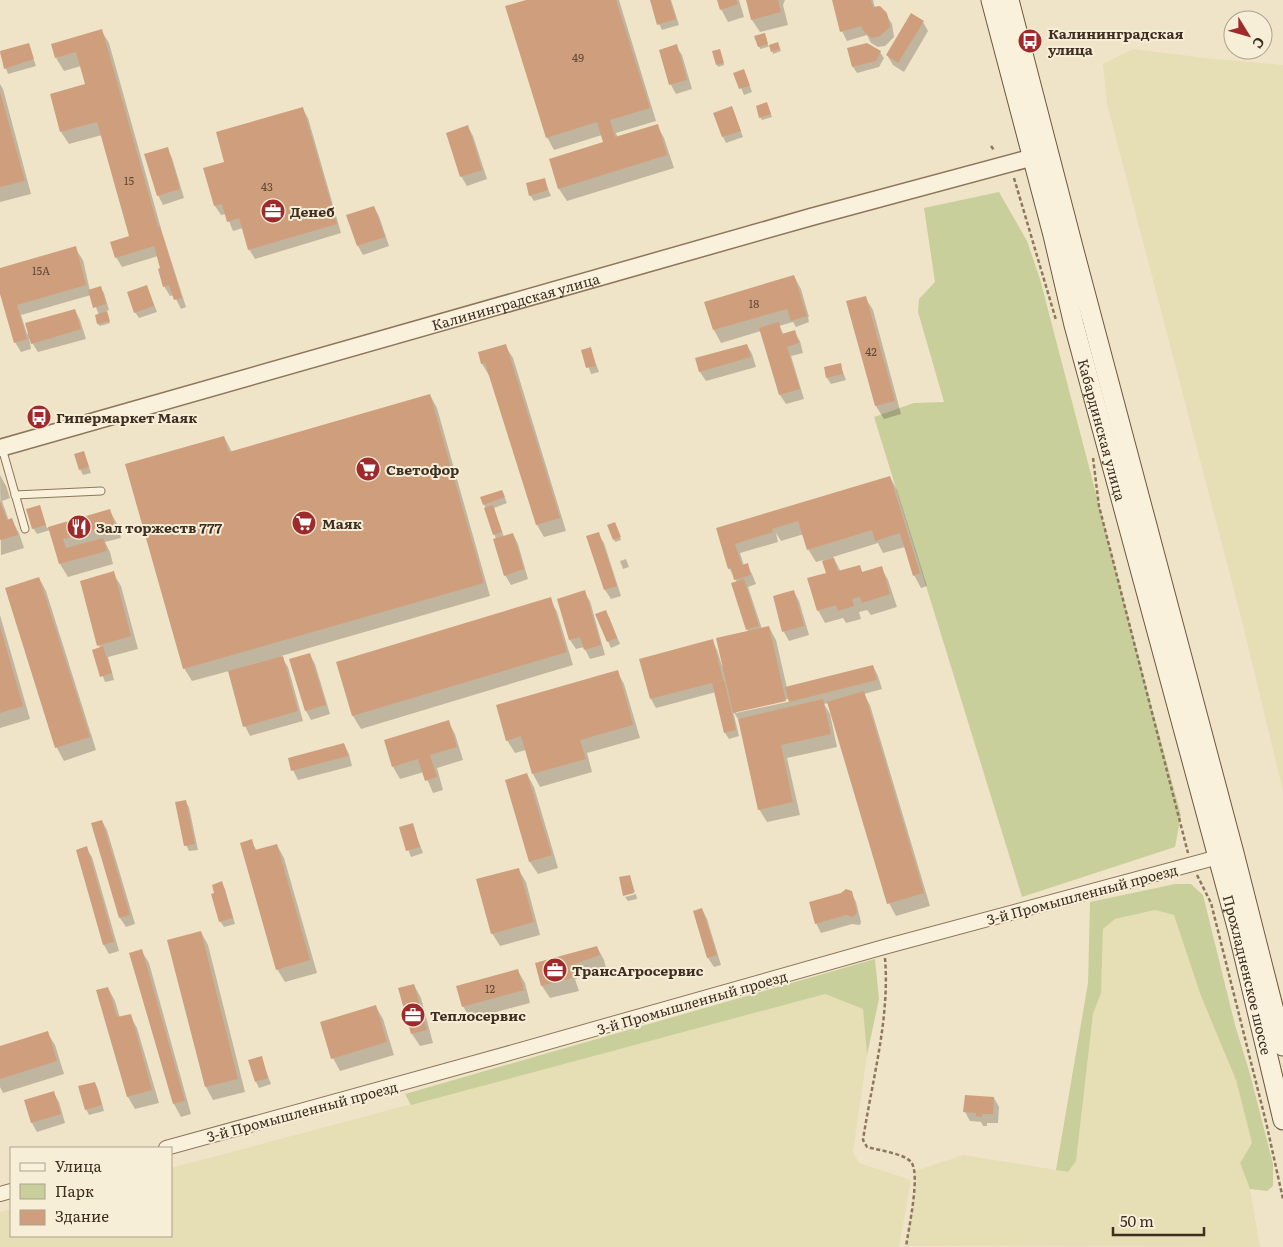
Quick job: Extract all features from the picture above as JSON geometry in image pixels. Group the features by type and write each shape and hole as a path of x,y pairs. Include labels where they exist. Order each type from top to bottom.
{"main road":[{"name":"Кабардинская улица","path":"991,0 1040,156"},
{"name":"Кабардинская улица","path":"1008,0 1040,156 1053,235 1077,334 1226,855"},
{"name":"Прохладненское шоссе","path":"1226,855 1283,1046"},
{"name":"Прохладненское шоссе","path":"1226,855 1238,931 1283,1120"}],"street":[{"name":"Калининградская улица","path":"1,448 811,217 1040,156"},
{"name":"3-й Промышленный проезд","path":"170,1147 884,947 1226,855"}],"lane":[{"path":"1,448 24,529"},
{"path":"15,495 101,490"}],"path":[{"path":"991,146 994,150"},
{"path":"1014,178 1058,329"},
{"path":"1093,453 1099,506 1191,864 1211,903 1266,1122 1283,1199"},
{"path":"884,947 887,980 885,1008 863,1140 867,1147 904,1157 912,1162 915,1170 915,1192 906,1247"}],"shaded area":[{"path":"1133,49 1283,65 1283,791 1240,613 1107,104 1103,64"},
{"path":"1155,910 1174,915 1196,962 1201,996 1236,1080 1252,1143 1240,1163 1250,1189 1260,1247 906,1246 915,1191 915,1171 964,1155 1068,1172 1076,1161 1093,1014 1101,993 1103,929 1115,919"},
{"path":"825,994 863,1009 867,1055 853,1152 859,1163 911,1180 899,1247 0,1247 0,1212 10,1209 10,1237 172,1237 172,1168"}],"green space":[{"path":"999,192 1027,241 1040,279 1181,815 1175,847 1022,897 874,417 914,403 944,402 918,312 919,299 935,282 924,208"},
{"path":"1175,884 1191,884 1203,895 1235,1025 1250,1074 1273,1164 1273,1186 1267,1191 1250,1189 1240,1163 1252,1143 1236,1080 1201,996 1174,915 1155,910 1115,919 1103,929 1101,993 1093,1014 1076,1161 1068,1172 1056,1170 1088,983 1090,902"},
{"path":"875,959 879,999 867,1055 863,1009 825,994 411,1105 405,1094"}],"building":[{"path":"526,0 616,0 650,108 610,120 615,137 658,124 667,155 558,189 549,159 603,142 597,122 546,138 505,6"},
{"path":"650,0 670,0 676,19 657,25"},
{"path":"717,0 736,0 738,4 720,10"},
{"path":"746,0 778,0 781,12 751,20"},
{"path":"832,0 871,0 873,7 880,6 887,13 890,27 880,36 872,38 865,33 861,26 840,32"},
{"path":"911,13 924,21 898,63 886,55"},
{"path":"102,29 158,227 160,227 182,298 174,300 169,285 163,287 154,246 115,258 110,242 129,236 97,122 60,132 50,94 85,84 76,52 55,58 51,44"},
{"path":"765,33 768,44 758,47 754,36"},
{"path":"778,42 780,49 771,52 769,45"},
{"path":"29,43 34,59 4,69 0,51"},
{"path":"867,43 881,51 876,61 852,67 847,48"},
{"path":"677,44 687,80 669,85 659,50"},
{"path":"720,49 724,63 716,65 712,51"},
{"path":"744,69 750,86 739,89 733,73"},
{"path":"0,92 25,181 0,187"},
{"path":"767,102 771,114 759,118 756,106"},
{"path":"732,106 741,131 722,137 713,113"},
{"path":"303,107 337,224 248,250 239,218 227,222 222,204 214,206 203,168 224,162 216,132"},
{"path":"468,125 482,170 460,177 446,133"},
{"path":"168,147 180,189 157,196 144,154"},
{"path":"545,178 548,190 529,196 526,183"},
{"path":"374,206 385,237 357,246 346,215"},
{"path":"76,246 86,285 17,305 27,339 14,343 0,294 0,268"},
{"path":"794,275 807,316 791,321 787,309 713,330 704,302"},
{"path":"147,285 154,306 134,313 127,292"},
{"path":"101,286 106,304 93,308 88,290"},
{"path":"866,296 895,401 875,406 846,301"},
{"path":"75,309 81,329 31,344 25,323"},
{"path":"107,311 110,321 97,324 95,315"},
{"path":"779,322 782,334 795,330 799,343 787,347 800,389 779,395 759,328"},
{"path":"506,344 560,518 536,525 485,363 481,364 478,352"},
{"path":"747,344 751,357 699,372 695,358"},
{"path":"591,347 596,366 586,368 581,350"},
{"path":"841,363 843,374 826,378 824,367"},
{"name":"Маяк","path":"430,394 484,583 183,669 125,464 224,436 229,452"},
{"path":"84,451 89,467 79,470 74,454"},
{"path":"890,476 920,573 913,576 900,533 875,541 872,530 807,550 798,521 772,529 773,532 735,544 742,565 748,563 751,575 734,580 731,568 728,569 716,528"},
{"path":"502,490 505,497 483,505 480,497"},
{"path":"0,501 7,520 12,518 18,535 0,540"},
{"path":"40,505 46,525 32,529 26,509"},
{"path":"493,505 502,532 493,535 484,508"},
{"path":"110,509 115,525 63,539 66,548 103,538 107,551 59,564 48,527"},
{"path":"615,522 621,537 613,540 607,525"},
{"path":"599,532 617,586 604,590 586,536"},
{"path":"513,533 524,569 504,576 493,539"},
{"path":"834,558 838,571 860,565 862,572 882,566 890,594 862,603 860,597 852,599 854,606 838,611 836,605 817,611 807,578 826,573 822,561"},
{"path":"114,571 131,636 97,646 80,581"},
{"path":"39,577 90,737 55,748 5,588"},
{"path":"744,579 759,626 746,630 731,583"},
{"path":"585,590 601,645 584,650 580,637 569,640 557,599"},
{"path":"794,590 804,626 782,632 773,596"},
{"path":"551,597 567,652 352,716 336,662"},
{"path":"606,610 617,638 607,642 595,614"},
{"path":"0,626 23,706 0,713"},
{"path":"769,626 786,701 733,713 716,638"},
{"path":"713,639 723,680 650,699 639,659"},
{"path":"103,646 112,673 100,677 92,650"},
{"path":"310,653 326,705 305,711 289,659"},
{"path":"283,656 298,711 243,727 228,671"},
{"path":"873,665 877,680 789,702 785,687"},
{"path":"618,670 633,725 580,740 586,759 532,774 521,736 506,741 496,705"},
{"path":"724,680 736,730 724,733 712,683"},
{"path":"864,691 924,893 887,904 827,702"},
{"path":"823,699 831,734 781,745 793,802 758,810 738,719"},
{"path":"449,720 457,747 430,755 437,777 425,781 418,759 392,767 384,740"},
{"path":"344,743 348,756 291,771 288,758"},
{"path":"527,773 552,855 529,862 505,780"},
{"path":"186,800 195,844 184,846 175,802"},
{"path":"102,820 130,915 119,918 91,823"},
{"path":"413,823 420,847 406,851 399,827"},
{"path":"252,839 255,850 277,844 310,960 276,970 240,843"},
{"path":"87,846 114,942 103,945 76,850"},
{"path":"519,868 534,922 491,934 476,879"},
{"path":"630,875 634,893 623,896 619,877"},
{"path":"222,881 233,918 219,922 211,894 214,893 212,885"},
{"path":"846,889 852,891 857,912 855,915 852,917 846,915 815,924 809,902 841,893"},
{"path":"702,908 717,955 707,958 693,911"},
{"path":"201,931 238,1079 205,1087 167,940"},
{"path":"597,946 600,955 569,966 572,978 541,986 535,963"},
{"path":"142,949 185,1101 173,1104 129,953"},
{"path":"518,969 524,990 462,1007 456,986"},
{"path":"414,984 427,1030 411,1034 398,988"},
{"path":"108,987 117,1017 131,1014 152,1090 127,1097 96,990"},
{"path":"376,1005 387,1042 331,1059 320,1022"},
{"path":"48,1031 57,1061 0,1079 0,1046"},
{"path":"262,1056 268,1078 255,1082 248,1060"},
{"path":"95,1082 102,1105 85,1110 78,1086"},
{"path":"54,1091 61,1114 31,1123 24,1100"},
{"path":"965,1095 994,1097 993,1114 982,1114 982,1117 976,1116 976,1113 963,1112"}],"place":[{"name":"Калининградская улица","path":"1030,41"},
{"name":"Денеб","path":"273,211"},
{"name":"Гипермаркет Маяк","path":"39,417"},
{"name":"Светофор","path":"368,469"},
{"name":"Маяк","path":"304,523"},
{"name":"Зал торжеств 777","path":"79,527"},
{"name":"ТрансАгросервис","path":"555,970"},
{"name":"Теплосервис","path":"413,1015"}]}
